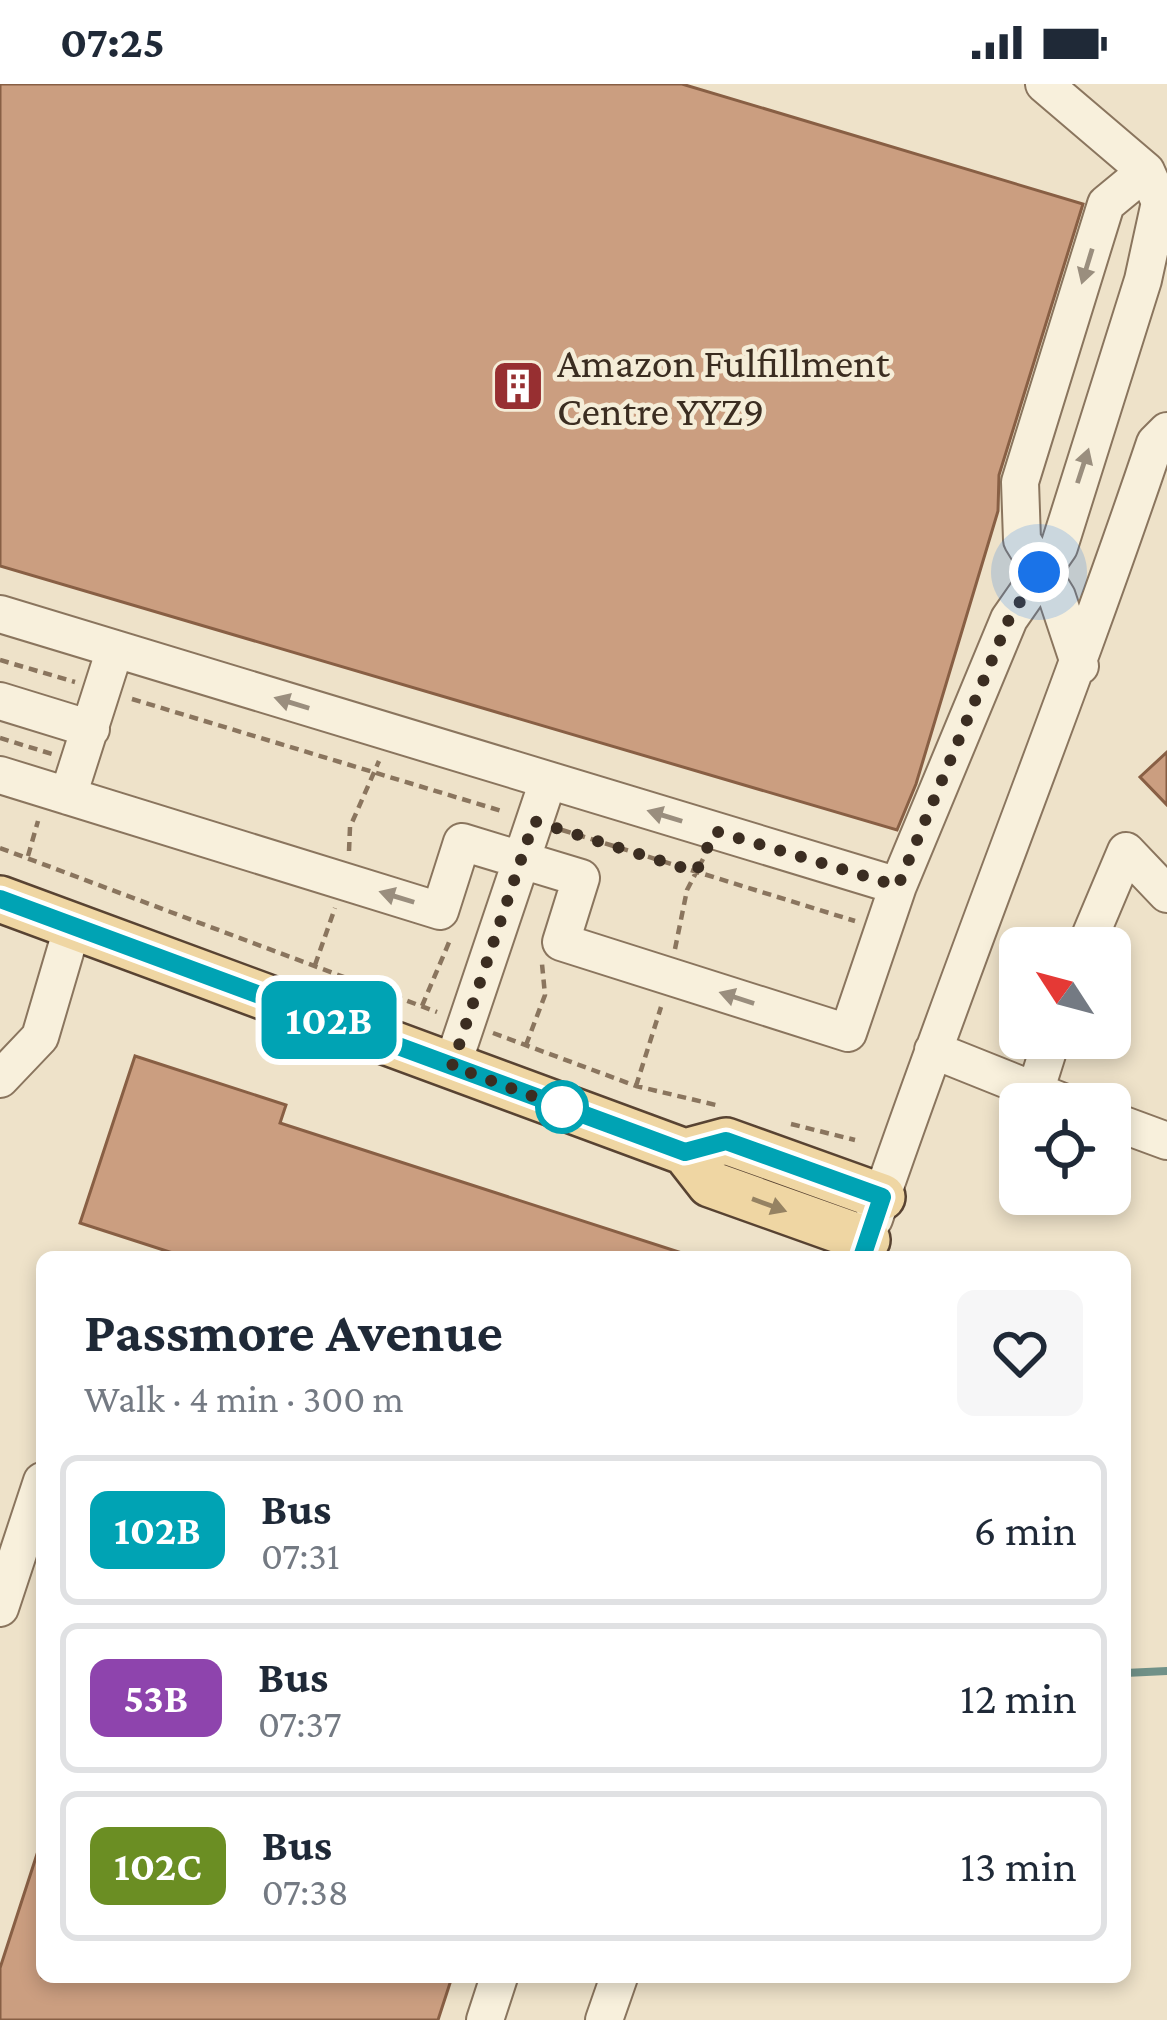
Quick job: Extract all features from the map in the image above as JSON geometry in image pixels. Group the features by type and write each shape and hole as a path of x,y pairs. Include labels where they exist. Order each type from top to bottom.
{"main road":[{"path":"0,899 685,1152 710,1184 864,1249"},
{"path":"685,1152 726,1141 882,1197"}],"street":[{"path":"0,775 440,910 462,842 581,878 561,942 848,1033 898,886 1009,619 1060,548 1143,280 1160,202 1146,171 1044,84"},
{"path":"1080,666 1057,597 1022,540 1020,482 1106,204 1146,171"},
{"path":"864,1249 933,1050 1080,666 1155,443 1167,430"},
{"path":"0,614 898,886"},
{"path":"68,796 115,649"},
{"path":"0,701 91,729"},
{"path":"452,1066 548,781"},
{"path":"1094,927 1126,851 1167,894"},
{"path":"0,1079 40,1037 73,925"},
{"path":"933,1050 1014,1083"},
{"path":"1131,1128 1167,1141"},
{"path":"0,1608 36,1498"},
{"path":"485,2020 497,1983"},
{"path":"604,2020 617,1983"}],"path":[{"path":"0,660 884,929"},
{"path":"315,965 344,880 350,827 393,734"},
{"path":"0,739 56,755"},
{"path":"636,1085 670,977 677,924 715,831"},
{"path":"0,848 636,1085 724,1107"},
{"path":"789,1124 855,1140"}],"building":[{"name":"Amazon Fulfillment Centre YYZ9","path":"0,84 682,84 1083,204 999,475 998,511 916,784 897,830 0,566"},
{"path":"1167,752 1167,805 1140,777"},
{"path":"135,1056 286,1105 280,1123 676,1251 166,1251 80,1223"},
{"path":"36,1857 36,1983 450,1983 438,2020 0,2020 0,1968"}],"waterway":[{"path":"1131,1673 1167,1671"}],"bus line":[{"name":"102B","path":"0,899 685,1152 726,1141 882,1197 864,1251"}],"place":[{"name":"Amazon Fulfillment Centre YYZ9","path":"518,386"}],"route":[{"path":"562,1107 567,1109 452,1066 534,821 696,872 715,831 898,886 1009,619 1039,572"}]}
